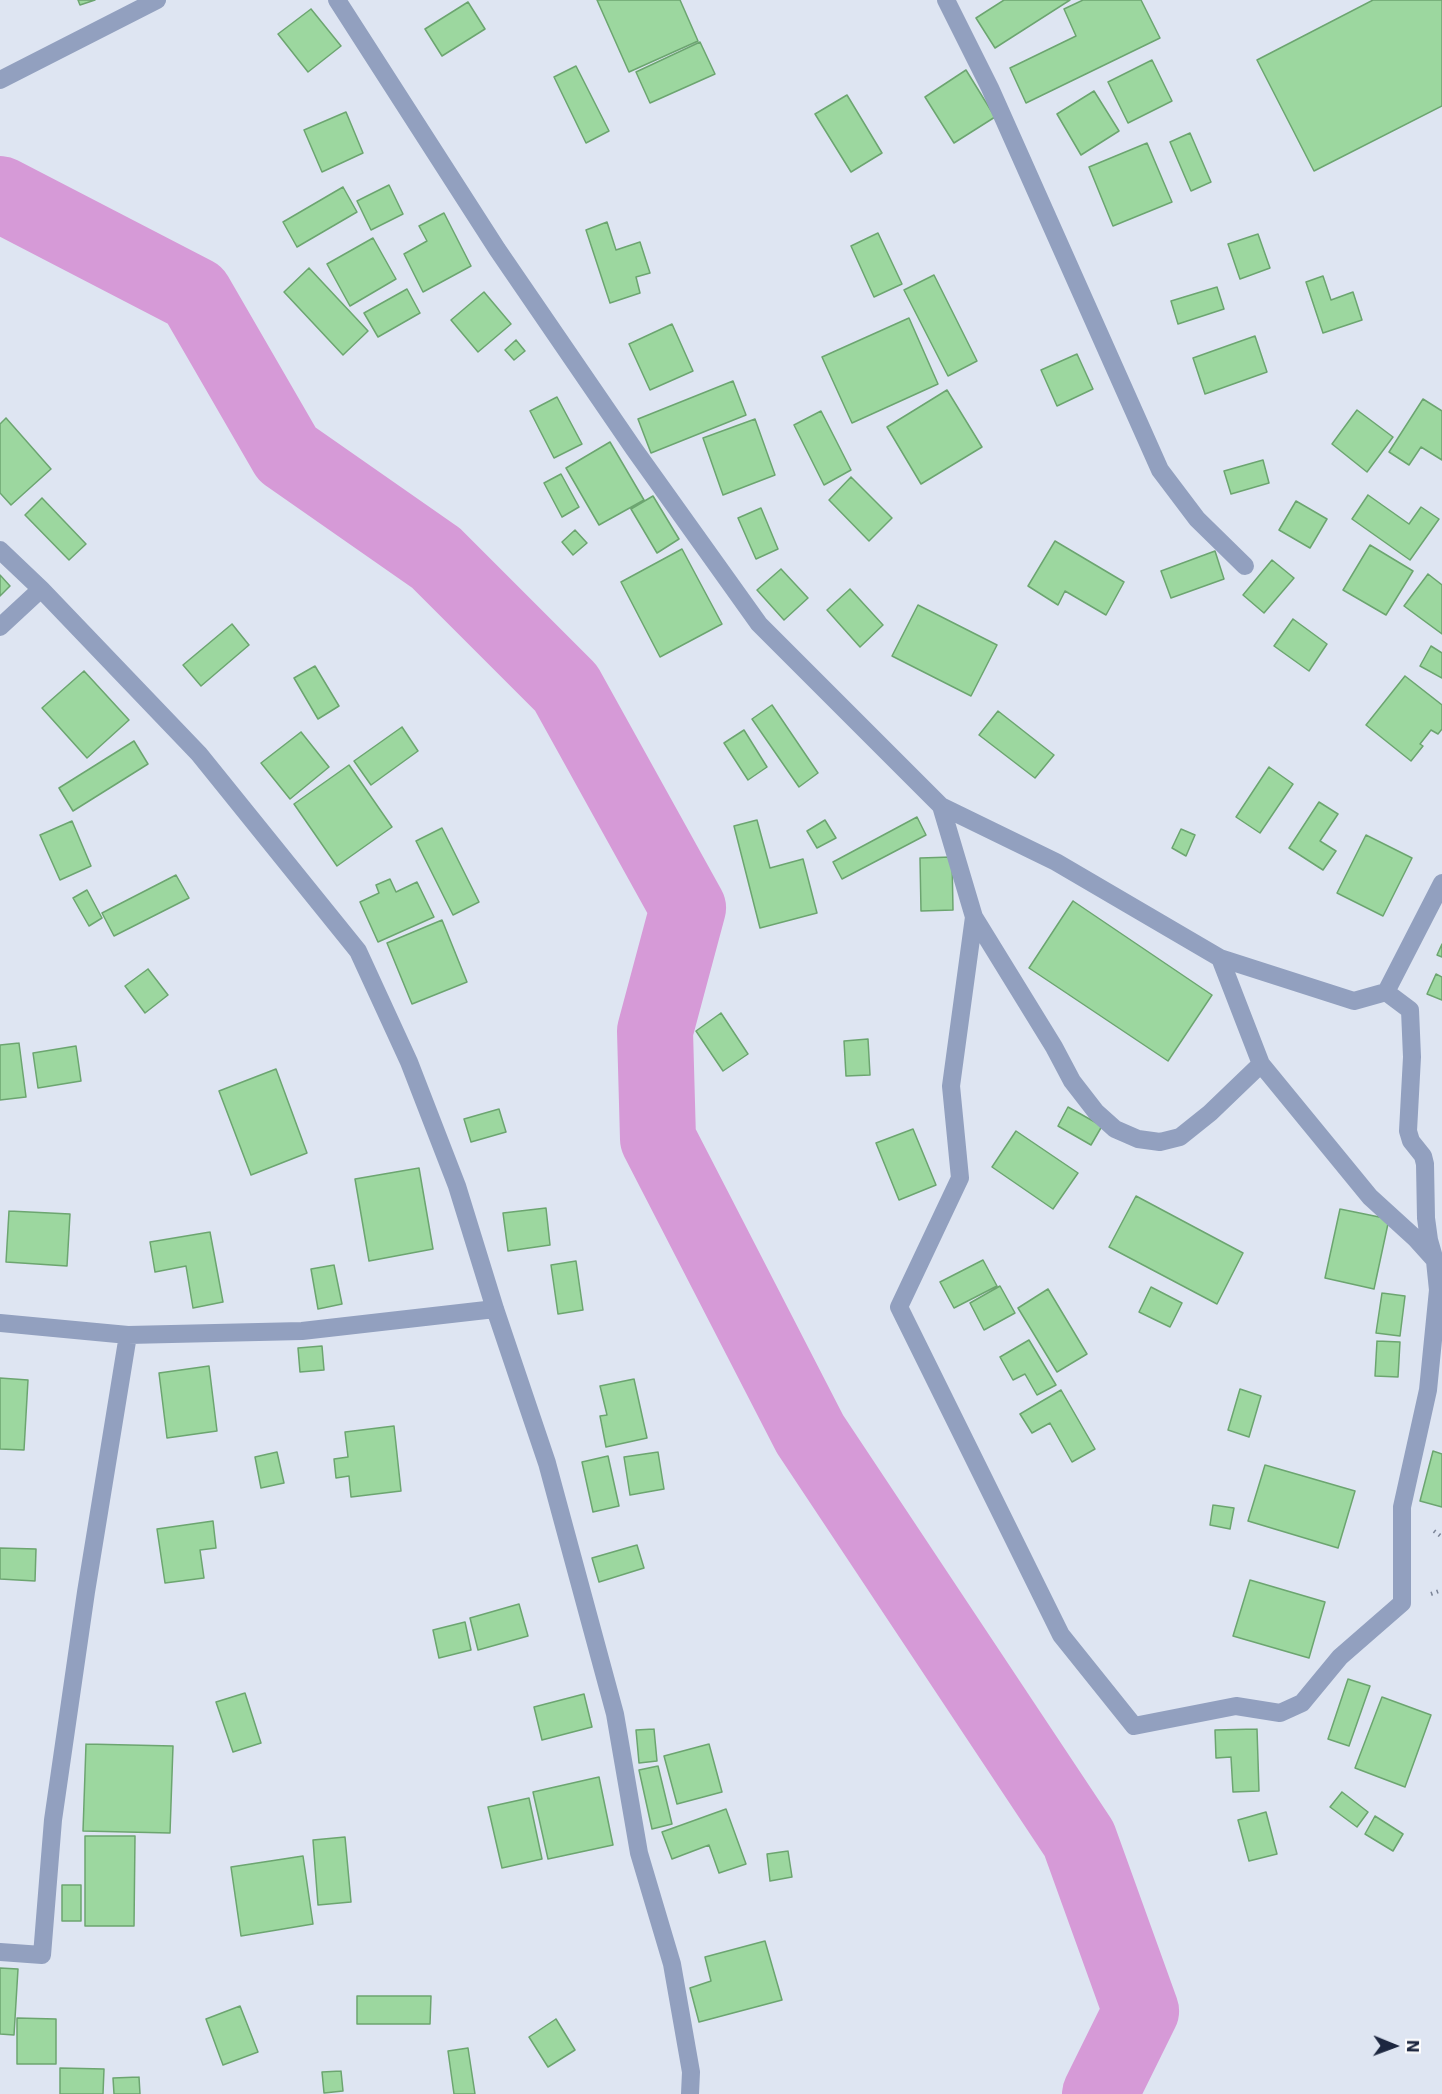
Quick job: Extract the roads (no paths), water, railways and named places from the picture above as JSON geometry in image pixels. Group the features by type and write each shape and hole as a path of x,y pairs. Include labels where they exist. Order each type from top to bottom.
{"street":[{"path":"0,80 157,0"},
{"path":"337,0 503,258 634,449 759,624 941,806 1056,862 1220,958 1354,1001 1386,992 1442,883"},
{"path":"946,0 990,88 1160,470 1197,519 1245,567"},
{"path":"0,550 41,589 199,754 358,951 409,1062 453,1175 547,1463 615,1714 639,1853 672,1964 691,2072 690,2094"},
{"path":"0,627 41,589"},
{"path":"941,806 974,917 1054,1047 1072,1081 1095,1112 1115,1129 1138,1139 1160,1142 1180,1137 1210,1113 1261,1064"},
{"path":"974,917 951,1086 960,1178 899,1307 1060,1635 1134,1726 1236,1706 1280,1713 1302,1703 1340,1657 1402,1603 1402,1507 1428,1390 1438,1290 1435,1261 1426,1218 1425,1164 1423,1156 1411,1141 1408,1131 1412,1057 1410,1010 1386,992"},
{"path":"1220,958 1261,1064 1370,1197 1415,1238 1435,1261"},
{"path":"0,1323 128,1335 302,1331 495,1308"},
{"path":"0,1952 42,1955 53,1820 86,1592 128,1335"}],"waterway":[{"path":"0,194 195,295 287,454 436,558 566,688 688,908 655,1031 658,1139 810,1434 1079,1839 1141,2011 1100,2094"}]}
